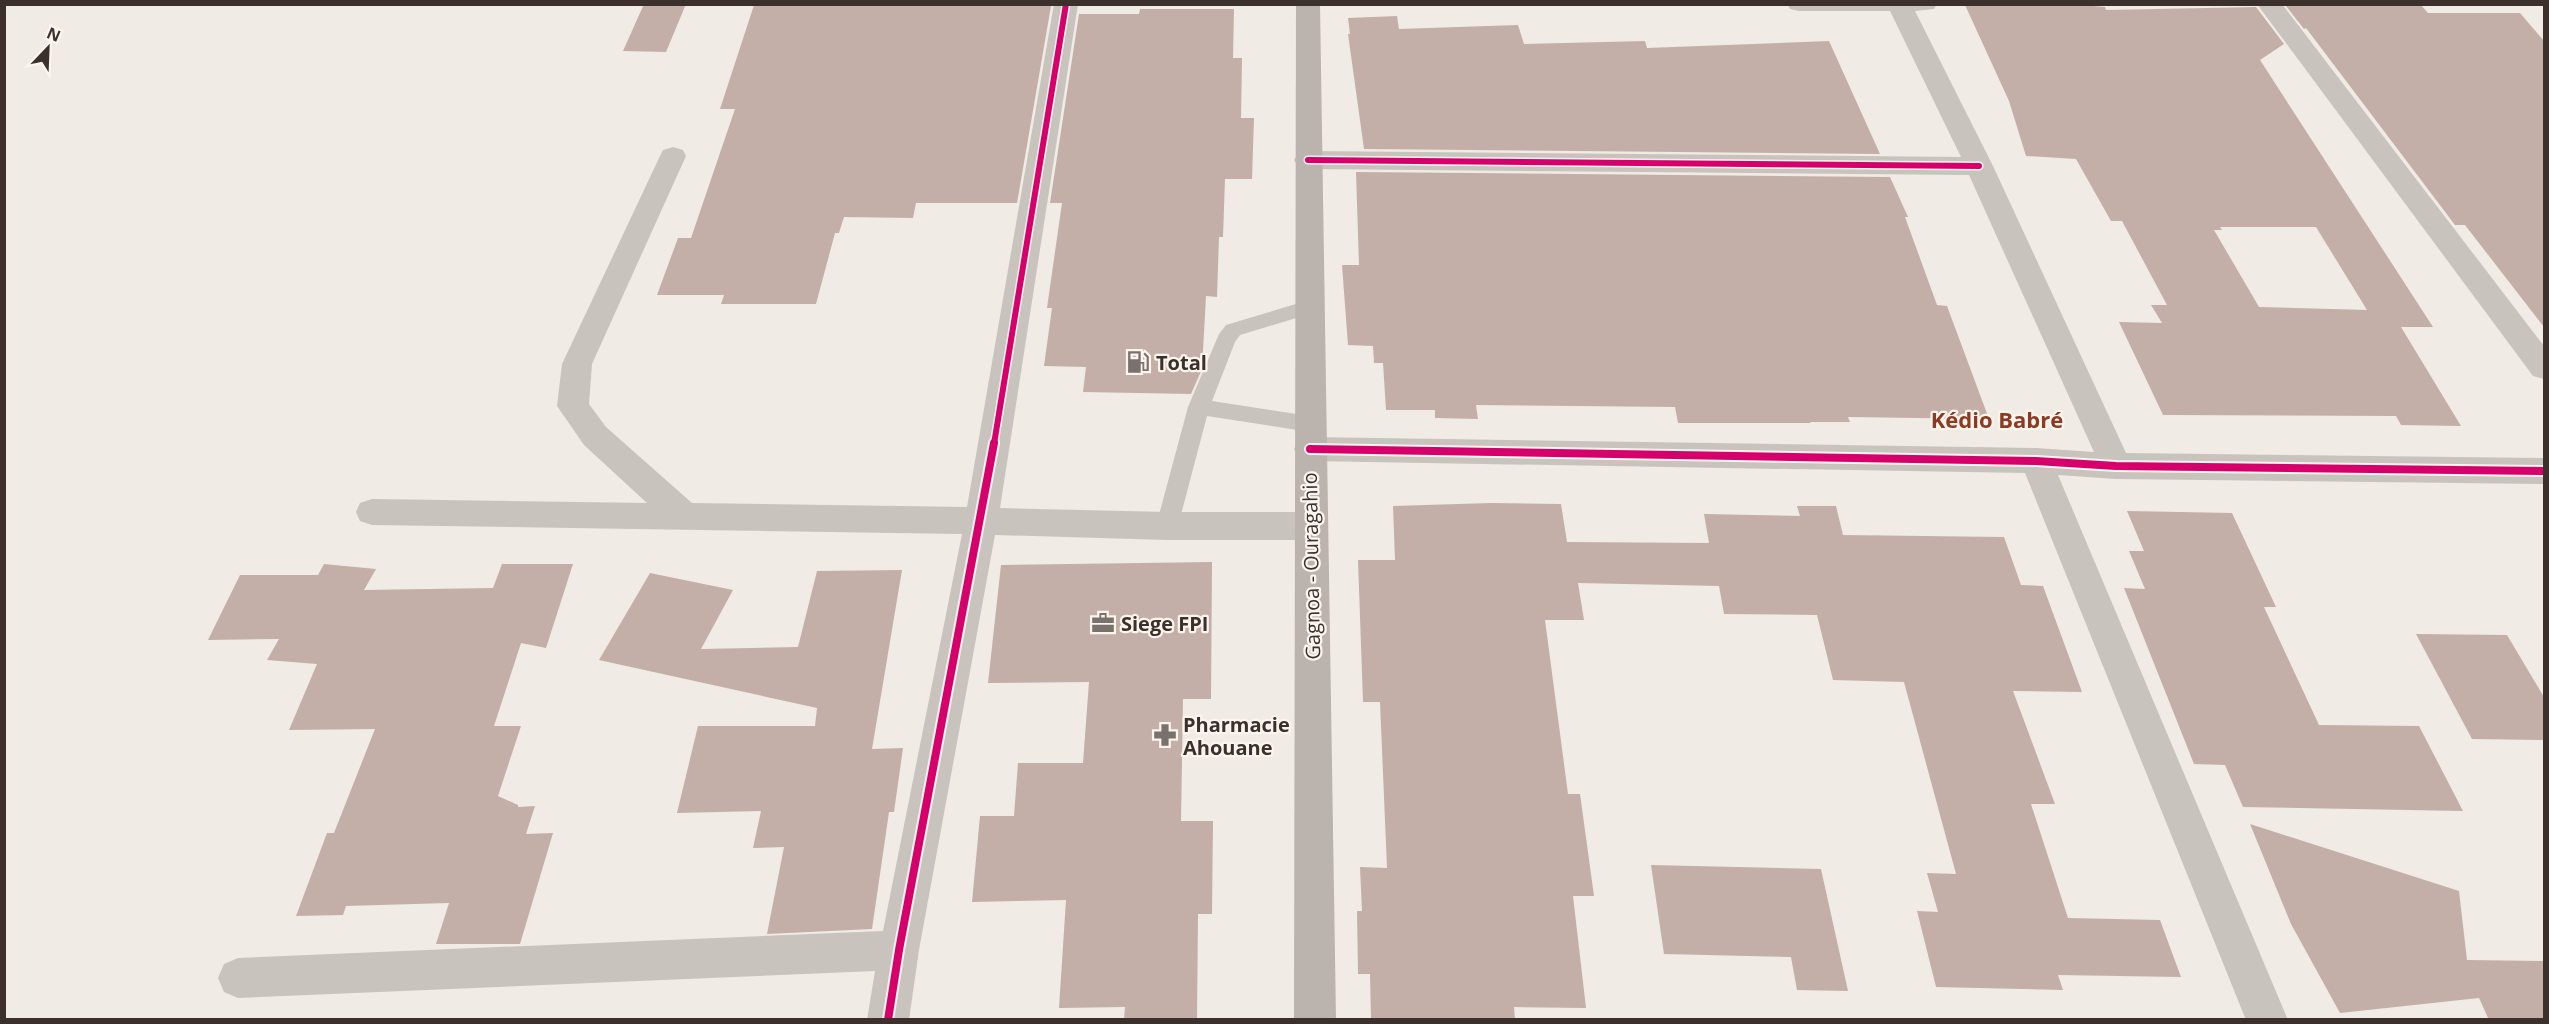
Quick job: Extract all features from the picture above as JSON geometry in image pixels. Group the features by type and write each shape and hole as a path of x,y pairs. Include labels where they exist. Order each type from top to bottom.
{"main road":[{"name":"Gagnoa - Ouragahio","path":"1308,4 1315,1020"}],"street":[{"path":"888,1020 899,950 981,521 1066,4"},
{"path":"1799,4 1912,5 1979,166 2116,466"},
{"path":"2269,4 2544,368"},
{"path":"673,156 577,364 573,406 596,436 685,517"},
{"path":"1308,160 1979,166"},
{"path":"1310,436 2036,461 2116,466 2544,471"},
{"path":"2036,461 2267,1020"},
{"path":"372,512 1167,526 1311,526"},
{"path":"238,978 899,950"}],"lane":[{"path":"1167,526 1199,406 1226,339 1233,330 1309,308"},
{"path":"1199,406 1310,436"}],"building":[{"path":"644,4 686,4 666,52 623,51"},
{"path":"754,5 1051,6 1017,203 916,203 913,218 844,217 839,233 835,233 816,304 721,304 724,295 657,295 678,238 691,238 735,109 720,109"},
{"path":"1965,5 2082,5 2105,7 2106,10 2256,7 2284,44 2260,60 2433,327 2401,327 2461,426 2401,425 2396,416 2163,415 2119,322 2162,323 2151,305 2167,305 2122,221 2111,221 2076,159 2026,156 2009,101","holes":["2220,227 2316,227 2367,310 2259,307 2214,230 2222,230"]},
{"path":"2421,5 2428,13 2520,13 2544,41 2544,327 2465,225 2455,225 2306,28 2304,29 2286,6"},
{"path":"1140,9 1234,9 1233,58 1242,58 1241,118 1254,118 1252,179 1225,179 1223,237 1219,237 1217,297 1206,296 1202,369 1191,394 1083,392 1086,367 1044,366 1052,308 1047,308 1062,203 1050,203 1079,14 1139,14"},
{"path":"1397,16 1399,29 1518,25 1524,44 1645,41 1647,48 1829,41 1880,154 1364,149 1348,34 1350,34 1348,18"},
{"path":"1356,172 1890,177 1908,217 1905,217 1937,305 1947,306 1989,419 1848,417 1850,422 1678,423 1675,407 1476,405 1478,419 1435,418 1435,410 1386,410 1383,363 1374,363 1373,346 1348,345 1342,265 1359,265"},
{"path":"1491,503 1561,504 1567,542 1709,543 1704,514 1800,516 1797,506 1836,506 1843,535 2004,537 2021,585 2043,586 2082,692 2013,691 2055,804 2031,804 2068,918 2160,920 2181,977 2058,975 2063,990 1936,987 1917,911 1938,912 1927,873 1956,874 1904,682 1833,680 1817,615 1724,614 1719,586 1578,583 1584,620 1545,620 1568,794 1580,794 1594,896 1573,896 1586,1008 1514,1007 1515,1020 1371,1018 1370,974 1358,974 1357,911 1362,911 1360,867 1387,868 1380,702 1363,702 1358,560 1395,560 1393,506"},
{"path":"2127,511 2232,513 2276,607 2264,607 2319,725 2419,726 2463,811 2243,807 2225,765 2194,764 2124,588 2145,589 2129,551 2144,551"},
{"path":"1212,562 1211,699 1183,699 1181,821 1213,821 1212,914 1198,914 1197,1020 1124,1020 1125,1007 1059,1008 1066,900 972,902 980,816 1014,816 1018,763 1083,763 1089,682 988,683 1001,565"},
{"path":"324,564 376,569 364,590 493,588 502,564 573,564 546,648 521,643 494,726 521,726 498,796 518,807 535,806 526,834 553,833 520,944 436,944 449,903 346,906 343,915 296,916 327,833 334,833 375,729 289,730 317,664 267,660 279,639 208,640 240,575 318,575"},
{"path":"902,570 872,749 903,748 894,812 889,812 872,929 767,934 784,847 753,848 761,811 677,813 698,726 815,726 817,708 599,660 650,573 733,590 701,649 798,647 817,571"},
{"path":"2416,634 2507,635 2544,697 2544,740 2472,739"},
{"path":"2250,824 2459,891 2467,960 2544,961 2544,1020 2489,1020 2479,998 2340,1013 2291,924"},
{"path":"1651,865 1821,869 1848,991 1797,990 1791,957 1664,954"}],"cycle path":[{"path":"888,1020 899,950 981,521 1066,4"},
{"path":"1308,160 1979,166"},
{"path":"1310,449 2036,461 2116,466 2544,471"}],"place":[{"name":"Total","path":"1138,362"},
{"name":"Siege FPI","path":"1103,623"},
{"name":"Pharmacie Ahouane","path":"1165,735"}],"district":[{"name":"Kédio Babré","path":"1997,419"}]}
